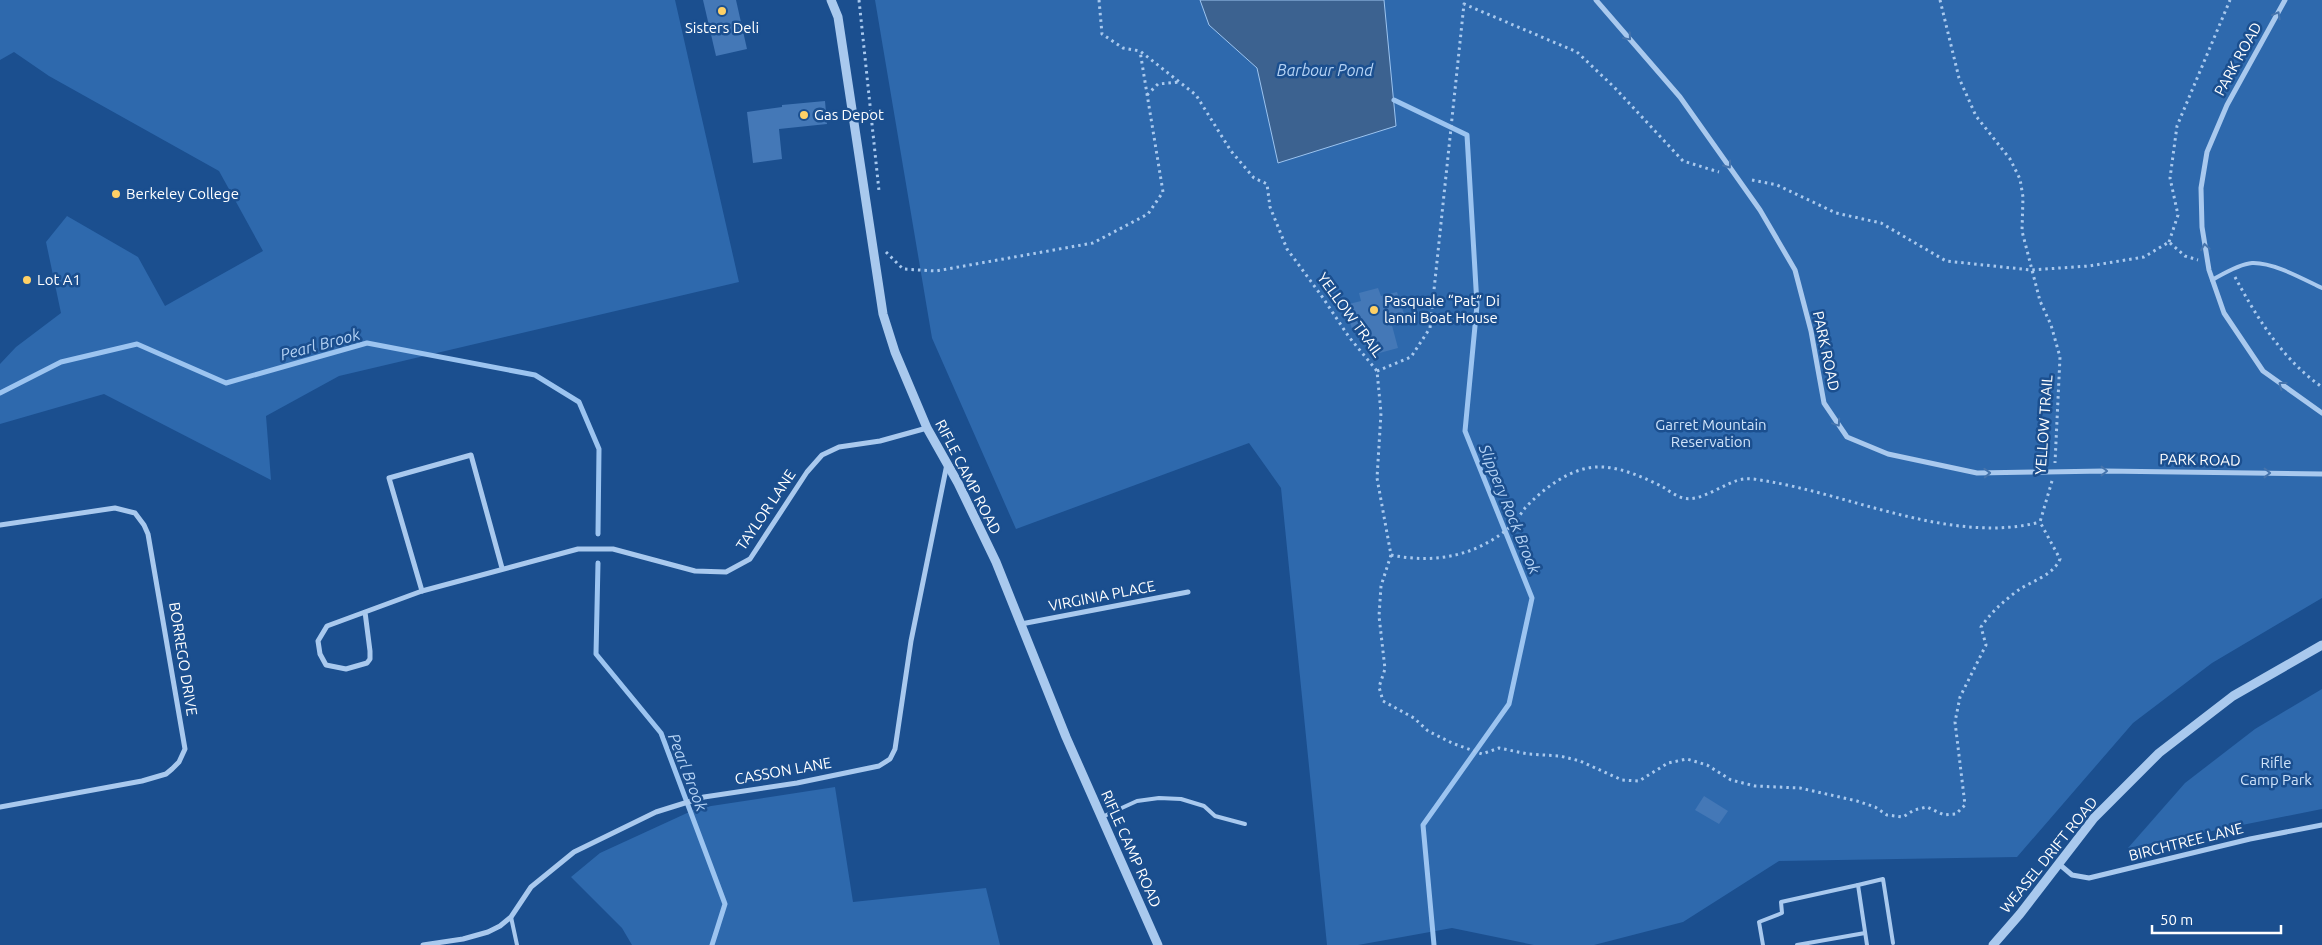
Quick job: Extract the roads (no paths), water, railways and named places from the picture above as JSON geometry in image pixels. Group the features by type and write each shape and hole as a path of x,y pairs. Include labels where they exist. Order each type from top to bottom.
{"street":[{"name":"RIFLE CAMP ROAD","path":"831,0 838,17 883,314 895,352 927,428 948,464 996,562 1066,737 1158,945"},
{"path":"837,0 838,17"},
{"name":"PARK ROAD","path":"1596,0 1680,98 1760,210 1795,270 1811,331 1824,403 1847,437 1888,454 1977,473 2055,471 2322,474"},
{"name":"PARK ROAD","path":"2285,0 2227,105 2207,152 2201,188 2202,227 2207,264 2224,313 2263,371 2322,413"},
{"name":"TAYLOR LANE","path":"365,612 370,659 367,663 346,669 326,665 320,654 318,641 327,626 365,612 422,592 502,568 578,549 613,549 695,571 726,572 750,559 807,472 822,455 839,447 880,441 927,428"},
{"path":"422,592 389,478 471,455 502,568"},
{"name":"CASSON LANE","path":"423,945 463,939 488,932 511,917 531,888 574,852 656,812 704,797 854,772 879,766 890,759 895,749 911,641 948,464"},
{"name":"BORREGO DRIVE","path":"0,525 115,508 128,510 140,518 148,534 157,581 184,749 179,762 166,774 142,782 0,807"},
{"name":"VIRGINIA PLACE","path":"1021,624 1188,592"},
{"name":"WEASEL DRIFT ROAD","path":"1993,945 2094,818 2158,753 2233,696 2322,645"},
{"name":"BIRCHTREE LANE","path":"2059,864 2072,874 2089,878 2250,839 2322,825"}],"lane":[{"path":"2212,280 2231,270 2252,263 2283,270 2322,288"},
{"path":"1102,817 1137,800 1159,798 1189,801 1204,806 1216,816 1245,824"},
{"path":"1763,945 1759,922 1782,913 1781,902 1883,879 1893,943"},
{"path":"1858,885 1867,945"},
{"path":"511,917 517,945"},
{"path":"1797,945 1865,933"}],"water":[{"name":"Barbour Pond","path":"1200,0 1384,0 1396,126 1278,163 1257,68 1209,25"}],"waterway":[{"name":"Slippery Rock Brook","path":"1394,100 1467,135 1477,305 1465,431 1532,598 1509,704 1423,825 1434,945"},
{"name":"Pearl Brook","path":"0,393 61,362 137,344 226,383 367,343 535,375 579,402 599,449 598,534"},
{"name":"Pearl Brook","path":"598,563 596,654 661,733 725,904 712,945"}],"place":[{"name":"Sisters Deli","path":"722,11"},
{"name":"Gas Depot","path":"804,115"},
{"name":"Berkeley College","path":"116,194"},
{"name":"Lot A1","path":"27,280"},
{"name":"Pasquale “Pat” Di lanni Boat House","path":"1374,310"}],"park label":[{"name":"Garret Mountain Reservation","path":"1711,434"},
{"name":"Rifle Camp Park","path":"2276,772"}]}
